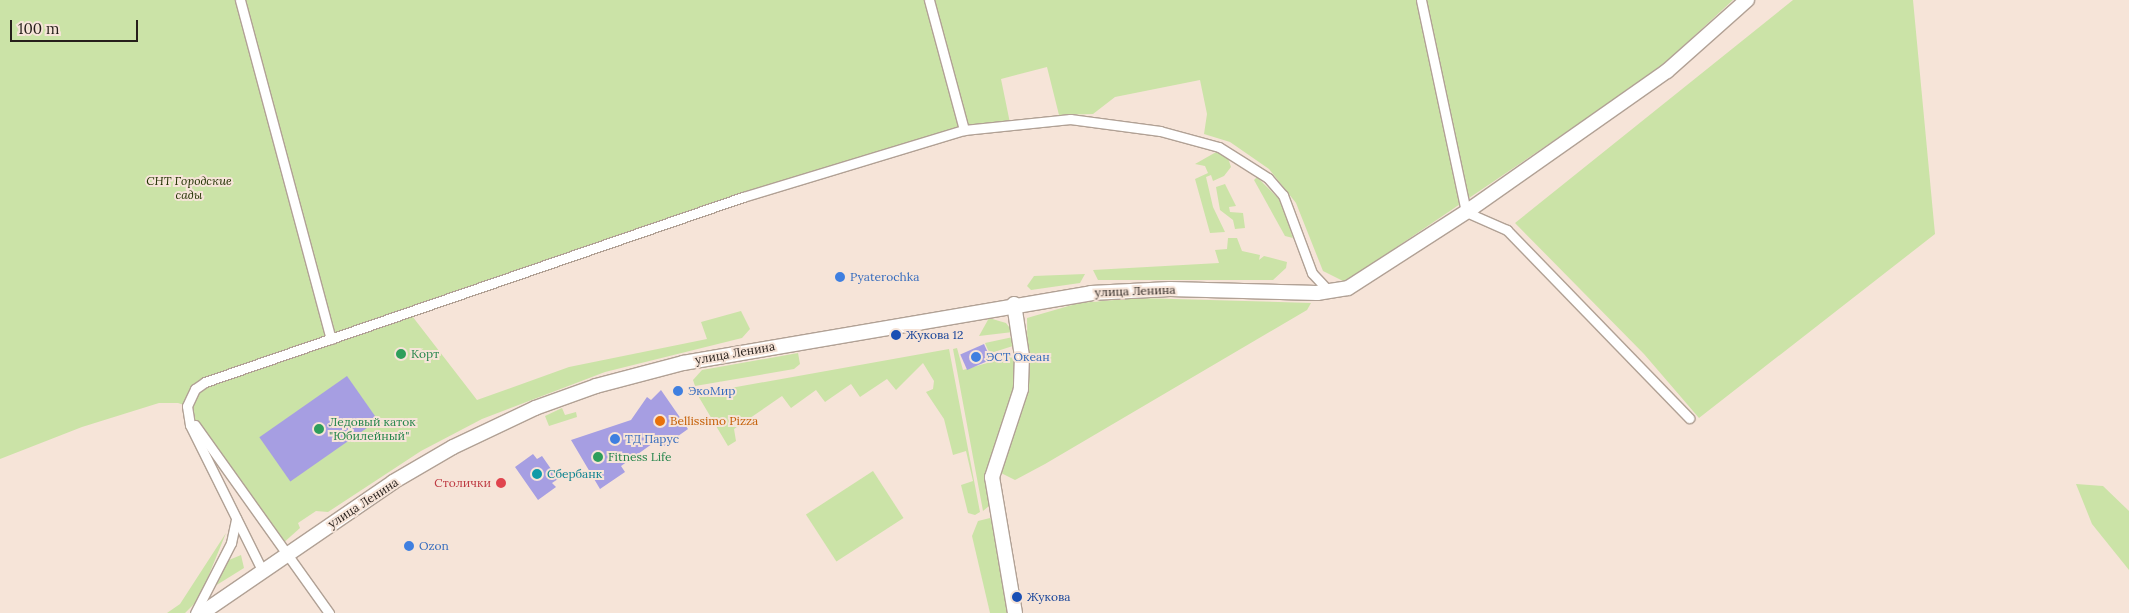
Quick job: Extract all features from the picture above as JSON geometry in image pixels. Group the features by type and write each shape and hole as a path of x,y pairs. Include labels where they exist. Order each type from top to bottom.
{"main road":[{"name":"улица Ленина","path":"202,613 262,570 453,447 535,408 596,386 683,363 1014,304 1113,291 1328,291 1367,279 1667,71 1747,0"},
{"path":"1014,304 1022,356 1021,389 992,477 1016,613"}],"street":[{"path":"240,0 331,339"},
{"path":"928,0 964,130"},
{"path":"1421,0 1466,212 1507,230 1690,418"},
{"path":"262,570 187,415 195,389 205,382 743,197 964,130 1070,119 1160,130 1219,147 1268,178 1283,195 1312,273 1328,291"},
{"path":"187,415 329,613"},
{"path":"195,613 231,543 236,518"}],"green space":[{"name":"СНТ Городские сады","path":"0,0 1733,0 1655,72 1345,282 1323,271 1296,203 1269,169 1230,142 1204,134 1207,114 1200,80 1115,97 1093,114 1059,115 1047,67 1001,79 1010,123 851,165 409,312 477,400 569,367 707,339 701,322 741,311 750,329 742,338 605,372 482,419 421,451 328,512 316,511 298,523 300,528 281,545 187,415 187,406 178,403 159,403 82,427 0,459"},
{"path":"1793,0 1913,0 1935,234 1699,418 1644,354 1515,223"},
{"path":"1218,151 1228,158 1231,167 1224,176 1213,181 1211,175 1206,177 1213,207 1225,232 1210,233 1195,179 1208,173 1205,166 1195,164"},
{"path":"1257,177 1281,201 1293,238 1285,236 1254,180"},
{"path":"1225,184 1236,206 1229,207 1230,212 1243,213 1245,228 1235,229 1233,220 1220,210 1216,187"},
{"path":"1228,238 1237,238 1242,251 1260,255 1259,260 1264,256 1287,262 1286,268 1273,280 1098,280 1093,270 1219,263 1215,250 1227,249"},
{"path":"1085,274 1080,283 1031,290 1027,286 1034,276"},
{"path":"1138,298 1311,303 1307,310 1045,464 1015,480 999,472 1028,385 1027,318 1079,303"},
{"path":"989,318 1006,323 1013,332 979,336"},
{"path":"1013,337 1016,345 991,353 985,343"},
{"path":"957,348 963,370 1018,354 1012,399 990,458 989,506 983,511 953,349"},
{"path":"949,349 980,512 975,515 968,513 961,485 973,481 966,451 953,455 944,419 926,392 933,389 934,381 923,363 896,390 887,379 860,397 851,384 825,402 816,390 791,408 782,396 734,429 736,441 728,446 697,394"},
{"path":"798,353 800,364 794,369 695,386 693,380 702,370"},
{"path":"562,408 565,415 576,412 577,417 549,426 545,416"},
{"path":"873,471 903,518 836,562 806,515"},
{"path":"2076,484 2103,486 2129,511 2129,570 2092,524"},
{"path":"990,518 993,522 1010,613 990,613 972,536 978,521"},
{"path":"226,533 199,599 185,613 167,613 180,604"},
{"path":"241,555 244,568 215,586 229,560"}],"building":[{"name":"ЭСТ Океан","path":"984,344 991,360 967,370 960,355"},
{"name":"Ледовый каток \"Юбилейный\"","path":"347,376 378,420 290,482 259,437"},
{"name":"ТД Парус","path":"661,390 688,429 664,446 659,439 621,466 625,472 600,489 571,440 631,420 647,397 651,400"},
{"name":"Сбербанк","path":"533,454 537,459 542,456 558,479 552,483 556,487 538,500 515,467"}],"place":[{"name":"Pyaterochka","path":"840,277"},
{"name":"Жукова 12","path":"896,335"},
{"name":"Корт","path":"401,354"},
{"name":"ЭСТ Океан","path":"976,357"},
{"name":"ЭкоМир","path":"678,391"},
{"name":"Bellissimo Pizza","path":"660,421"},
{"name":"Ледовый каток \"Юбилейный\"","path":"319,429"},
{"name":"ТД Парус","path":"615,439"},
{"name":"Fitness Life","path":"598,457"},
{"name":"Сбербанк","path":"537,474"},
{"name":"Столички","path":"501,483"},
{"name":"Ozon","path":"409,546"},
{"name":"Жукова","path":"1017,597"}]}
